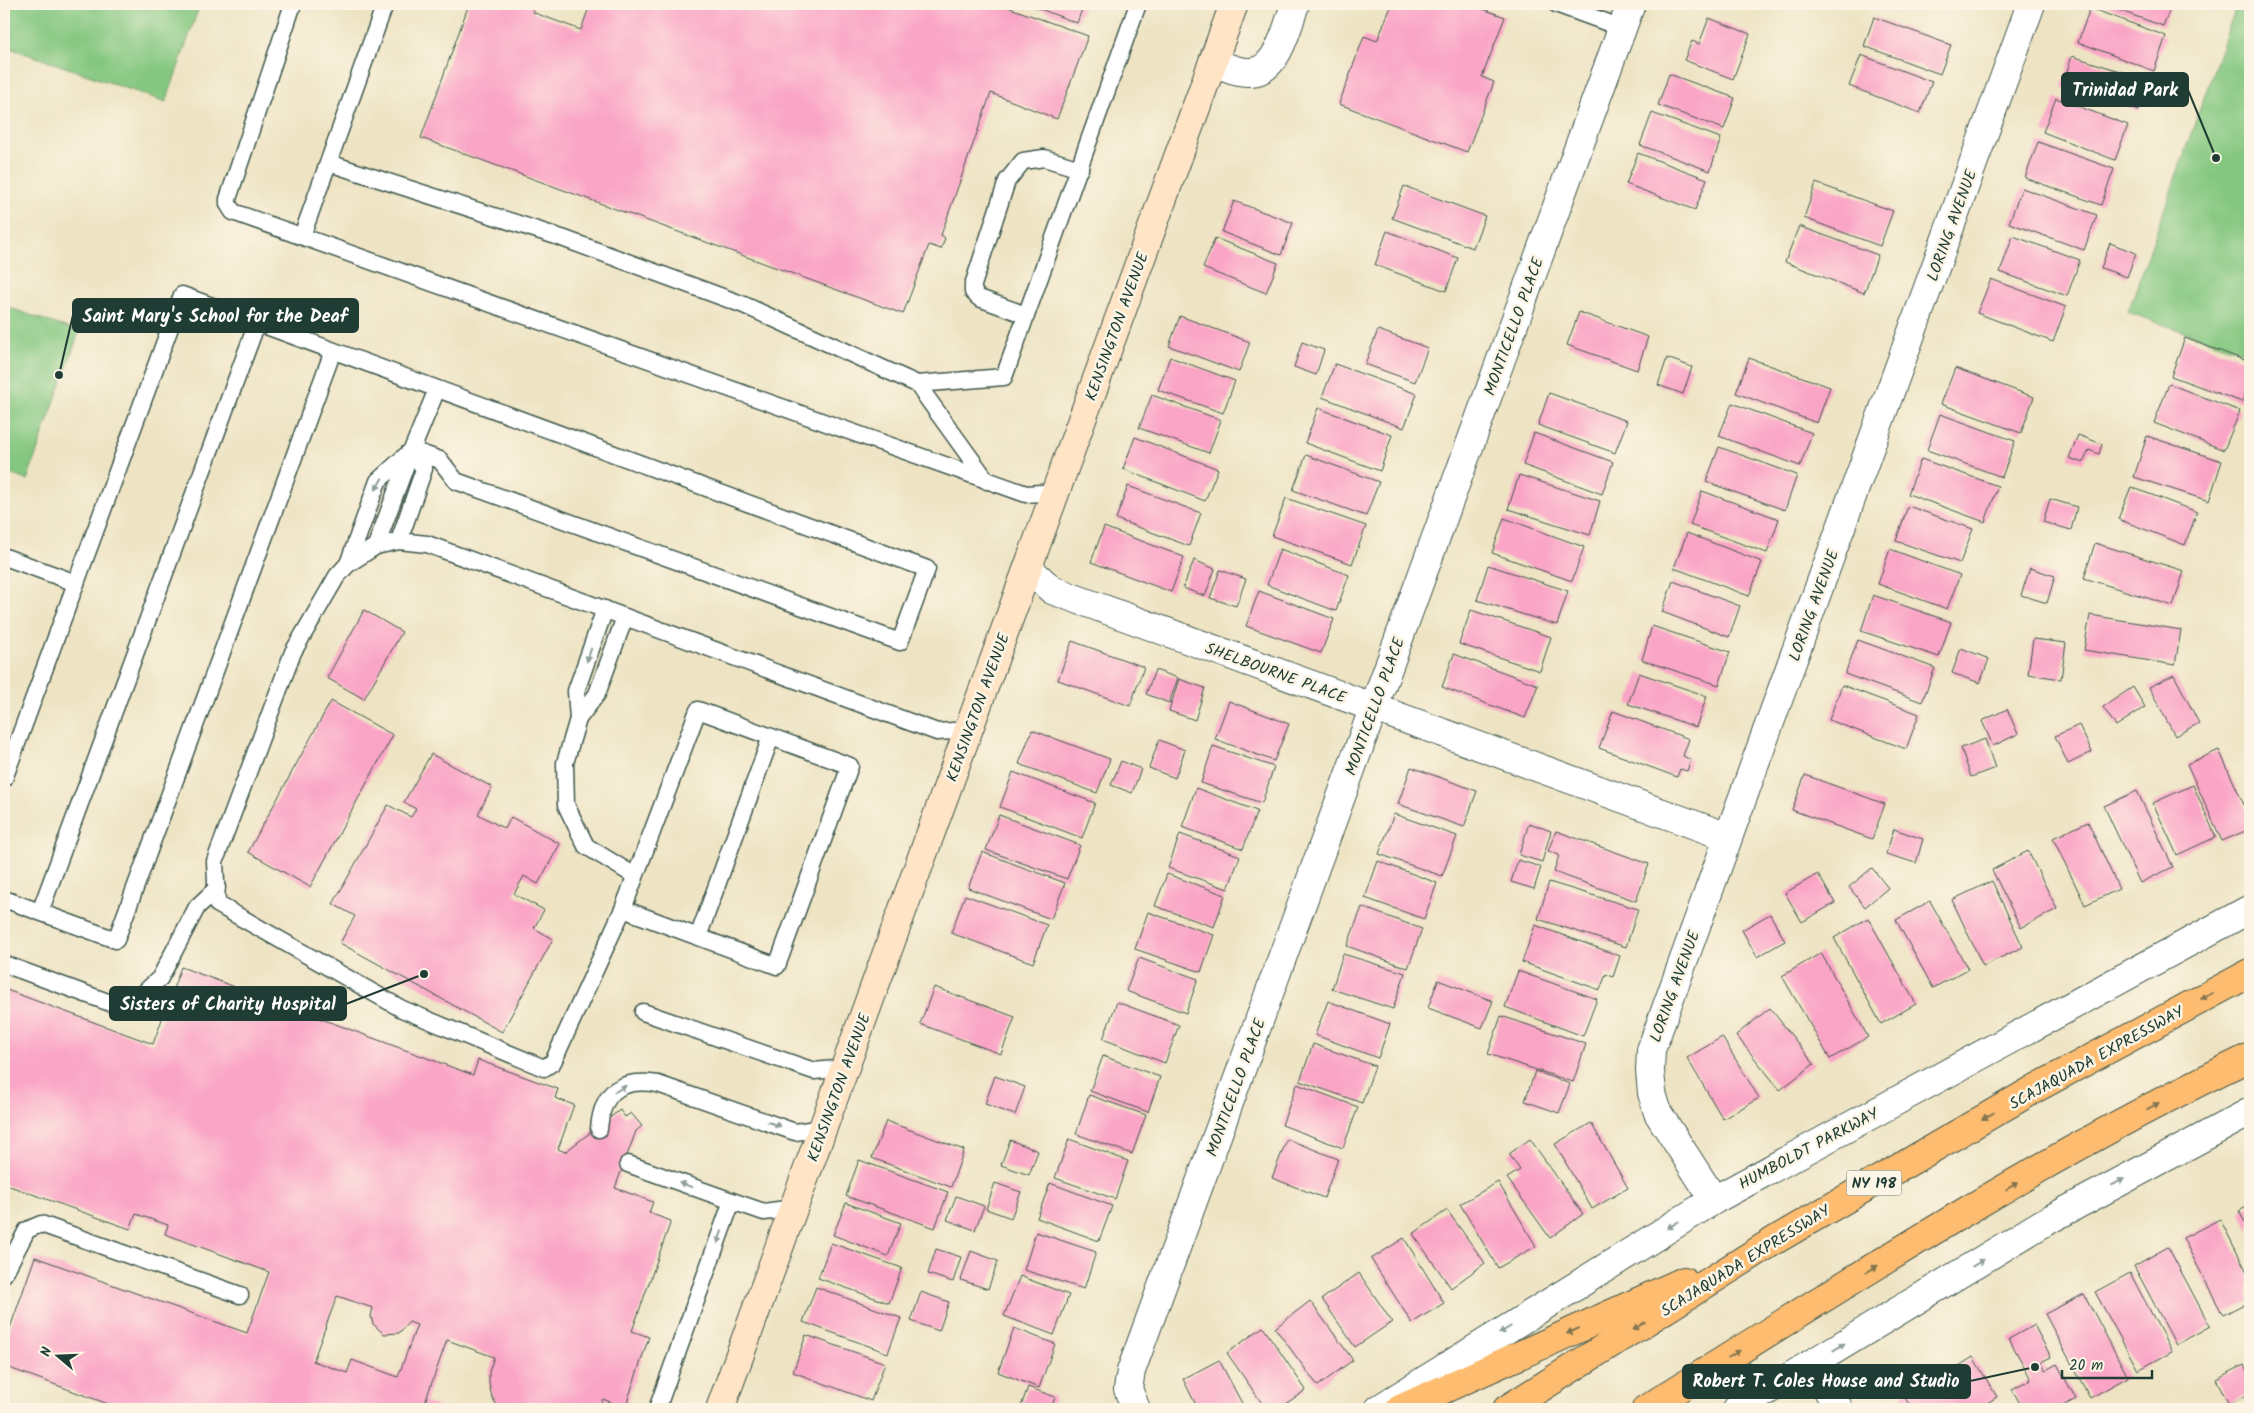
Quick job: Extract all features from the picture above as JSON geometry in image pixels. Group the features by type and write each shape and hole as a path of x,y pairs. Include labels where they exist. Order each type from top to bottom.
{"highway":[{"name":"SCAJAQUADA EXPRESSWAY","path":"1507,1409 1777,1239 2038,1087 2250,974"},
{"path":"1646,1409 1968,1210 2118,1125 2250,1057"},
{"path":"1400,1409 1777,1239"}],"street":[{"name":"KENSINGTON AVENUE","path":"720,1409 1234,4"},
{"path":"1213,62 1238,71 1252,72 1266,66 1277,50 1295,4"},
{"name":"LORING AVENUE","path":"1714,1200 1658,1113 1652,1093 1651,1050 2031,4"},
{"name":"MONTICELLO PLACE","path":"1136,1409 1128,1389 1131,1371 1626,16"},
{"name":"SHELBOURNE PLACE","path":"1028,568 1052,590 1728,837"},
{"name":"HUMBOLDT PARKWAY","path":"1379,1409 1714,1200 2250,909"},
{"path":"1737,1409 2043,1223 2250,1112"},
{"path":"1812,1363 1840,1409"}],"lane":[{"path":"293,4 228,204 233,212 987,481 1026,494 1056,492"},
{"path":"302,236 385,4"},
{"path":"329,163 562,238 744,305 917,384 1004,378 1138,4"},
{"path":"1556,4 1626,16"},
{"path":"1026,315 979,298 973,292 973,285 1007,181 1023,161 1044,158 1080,169"},
{"path":"4,779 182,295 927,569 900,642 456,481 440,460 412,450"},
{"path":"40,912 257,322"},
{"path":"4,899 116,940 333,350"},
{"path":"917,384 987,481"},
{"path":"376,546 437,389"},
{"path":"399,541 424,469 412,450"},
{"path":"348,564 378,481 412,450"},
{"path":"623,909 777,966 850,766 698,710 623,909 553,1062 544,1068 402,1009 217,904 215,861 293,652 336,576 348,564 376,546 399,541 427,544 936,732 969,730"},
{"path":"4,559 76,583"},
{"path":"605,609 576,691 578,719 565,763 566,805 586,846 635,876"},
{"path":"578,719 597,694 625,616"},
{"path":"698,937 771,737"},
{"path":"4,964 113,1004 134,1002 160,978 197,907 217,888"},
{"path":"643,1012 814,1072 845,1068"},
{"path":"599,1129 600,1113 609,1095 622,1086 639,1081 658,1084 795,1132 822,1128"},
{"path":"628,1164 764,1212 793,1208"},
{"path":"658,1409 732,1201"},
{"path":"6,1268 27,1230 41,1224 240,1295"}],"green space":[{"path":"4,4 200,4 166,102 4,46"},
{"path":"2237,4 2250,4 2250,355 2128,312"},
{"path":"4,306 79,332 27,480 4,472"}],"building":[{"path":"469,4 535,4 532,12 581,30 590,4 999,4 1088,36 1057,119 991,93 941,235 945,238 941,249 929,245 903,314 421,138"},
{"path":"1027,4 1084,4 1077,23"},
{"path":"1392,4 1469,4 1505,17 1482,77 1494,82 1467,152 1339,104 1364,36 1377,41"},
{"path":"2101,4 2172,4 2163,26"},
{"path":"2090,8 2166,36 2154,71 2078,42"},
{"path":"1874,17 1951,45 1940,74 1864,46"},
{"path":"1709,18 1750,34 1733,79 1684,60 1692,41 1699,44"},
{"path":"1861,55 1932,82 1920,113 1849,86"},
{"path":"2072,56 2148,80 2139,111 2062,87"},
{"path":"1669,74 1735,98 1724,129 1658,105"},
{"path":"2056,98 2128,125 2115,160 2043,132"},
{"path":"1652,113 1721,138 1710,171 1640,145"},
{"path":"2038,142 2114,169 2101,205 2025,178"},
{"path":"1638,153 1707,179 1695,210 1626,184"},
{"path":"1816,183 1893,211 1880,246 1804,218"},
{"path":"1404,186 1485,216 1473,248 1392,218"},
{"path":"2022,188 2097,215 2084,250 2009,223"},
{"path":"1234,201 1293,223 1281,255 1222,232"},
{"path":"1799,226 1878,255 1864,293 1785,262"},
{"path":"1387,231 1458,258 1446,291 1375,265"},
{"path":"2013,236 2080,260 2067,296 2000,272"},
{"path":"1215,238 1278,263 1266,293 1203,268"},
{"path":"2110,243 2136,253 2127,277 2101,268"},
{"path":"1991,279 2066,307 2053,342 1977,313"},
{"path":"1579,312 1648,337 1637,370 1567,345"},
{"path":"1180,316 1250,342 1239,372 1169,346"},
{"path":"1378,330 1428,348 1415,382 1365,364"},
{"path":"2185,338 2250,362 2250,380 2242,402 2171,376"},
{"path":"1302,342 1324,350 1316,375 1294,367"},
{"path":"1170,357 1235,381 1223,413 1158,390"},
{"path":"1667,358 1692,367 1683,394 1658,385"},
{"path":"1749,358 1830,387 1817,423 1736,393"},
{"path":"1335,364 1417,394 1404,428 1322,397"},
{"path":"1955,368 2034,397 2021,433 1941,404"},
{"path":"2169,384 2240,411 2224,450 2154,423"},
{"path":"1549,393 1627,421 1615,453 1538,425"},
{"path":"1152,395 1221,420 1209,453 1139,428"},
{"path":"1732,403 1812,433 1800,466 1719,436"},
{"path":"1318,408 1392,435 1380,471 1305,443"},
{"path":"1940,414 2015,441 2002,477 1927,450"},
{"path":"1534,433 1613,462 1602,494 1523,465"},
{"path":"2078,435 2102,444 2099,454 2089,450 2083,463 2069,458"},
{"path":"2147,436 2222,461 2209,501 2134,477"},
{"path":"1135,437 1218,469 1205,501 1123,469"},
{"path":"1719,447 1797,475 1785,510 1706,482"},
{"path":"1306,455 1379,482 1366,516 1293,490"},
{"path":"1921,459 1998,486 1985,522 1908,494"},
{"path":"1519,475 1600,501 1590,535 1508,509"},
{"path":"1128,486 1201,513 1189,546 1116,519"},
{"path":"2131,487 2197,512 2185,545 2118,519"},
{"path":"1702,491 1779,519 1767,553 1690,525"},
{"path":"1286,498 1366,526 1352,564 1272,536"},
{"path":"2050,499 2077,507 2071,530 2043,522"},
{"path":"1908,506 1973,529 1960,563 1896,541"},
{"path":"1504,518 1584,547 1572,581 1492,553"},
{"path":"1104,527 1184,557 1171,592 1091,562"},
{"path":"1687,533 1762,562 1749,596 1674,568"},
{"path":"2095,543 2184,571 2173,606 2084,578"},
{"path":"1280,549 1349,575 1336,611 1267,585"},
{"path":"1890,549 1960,575 1947,609 1878,584"},
{"path":"1194,560 1215,569 1205,596 1183,588"},
{"path":"1488,565 1568,591 1557,625 1477,600"},
{"path":"2030,568 2055,576 2047,603 2021,595"},
{"path":"1220,570 1246,579 1236,606 1210,598"},
{"path":"1673,581 1740,606 1729,637 1662,612"},
{"path":"1259,591 1334,619 1321,653 1246,626"},
{"path":"1873,595 1951,622 1939,657 1861,631"},
{"path":"364,610 402,632 364,699 327,678"},
{"path":"1471,610 1551,637 1540,671 1459,644"},
{"path":"2090,615 2181,630 2175,665 2084,650"},
{"path":"1652,626 1730,652 1719,685 1642,660"},
{"path":"2033,639 2066,643 2061,679 2028,674"},
{"path":"1858,640 1935,668 1922,702 1845,674"},
{"path":"1072,641 1144,667 1130,706 1058,680"},
{"path":"1961,648 1989,659 1980,683 1952,673"},
{"path":"1454,654 1538,685 1525,718 1442,687"},
{"path":"1155,670 1178,678 1169,703 1146,694"},
{"path":"1639,673 1707,696 1696,727 1628,704"},
{"path":"2174,675 2199,723 2175,736 2149,687"},
{"path":"1179,679 1205,688 1195,720 1169,711"},
{"path":"1842,685 1919,714 1906,749 1829,720"},
{"path":"2133,687 2145,707 2116,726 2103,707"},
{"path":"331,701 393,735 310,887 248,852"},
{"path":"1229,701 1289,724 1274,761 1215,739"},
{"path":"2007,709 2018,734 1993,746 1982,721"},
{"path":"1613,711 1689,739 1683,756 1691,760 1687,771 1680,769 1677,777 1599,748"},
{"path":"2079,725 2092,752 2068,764 2055,736"},
{"path":"1032,730 1110,759 1097,793 1019,764"},
{"path":"1985,739 1995,768 1971,777 1961,748"},
{"path":"1159,740 1185,750 1175,778 1149,768"},
{"path":"1213,746 1274,767 1262,803 1201,783"},
{"path":"2219,750 2250,818 2250,829 2222,841 2187,764"},
{"path":"431,754 492,787 478,814 505,829 511,817 560,844 538,884 524,876 514,894 544,910 534,928 553,939 502,1032 340,943 355,916 333,904 388,805 411,817 416,809 404,802"},
{"path":"1121,761 1141,769 1132,793 1111,785"},
{"path":"1411,767 1477,791 1464,827 1398,804"},
{"path":"1013,772 1095,803 1082,838 1000,807"},
{"path":"1805,775 1885,804 1872,839 1792,810"},
{"path":"2193,785 2216,837 2177,855 2153,803"},
{"path":"1196,788 1257,811 1243,849 1182,827"},
{"path":"2137,791 2173,867 2140,883 2104,806"},
{"path":"1394,814 1457,836 1442,876 1379,854"},
{"path":"999,815 1080,845 1067,879 986,850"},
{"path":"2088,822 2119,889 2085,905 2053,838"},
{"path":"1529,823 1551,831 1542,862 1519,855"},
{"path":"1894,829 1923,839 1916,863 1886,854"},
{"path":"1556,831 1649,864 1636,901 1554,872 1559,855 1548,851"},
{"path":"1180,834 1240,856 1228,889 1168,868"},
{"path":"2028,851 2057,909 2021,928 1992,870"},
{"path":"982,852 1065,883 1051,919 968,888"},
{"path":"1518,860 1541,867 1534,889 1511,882"},
{"path":"1378,861 1437,883 1424,919 1365,898"},
{"path":"1872,868 1888,888 1865,907 1849,887"},
{"path":"1167,874 1225,895 1214,927 1155,906"},
{"path":"1818,874 1835,903 1802,922 1785,893"},
{"path":"1992,881 2023,947 1983,966 1952,900"},
{"path":"1549,882 1638,909 1626,947 1538,919"},
{"path":"965,895 1047,925 1033,963 951,933"},
{"path":"1930,901 1968,969 1933,988 1896,920"},
{"path":"1362,907 1422,929 1408,968 1347,946"},
{"path":"1148,912 1214,935 1201,972 1135,949"},
{"path":"1770,914 1785,941 1757,957 1742,930"},
{"path":"1868,918 1916,1004 1881,1024 1834,938"},
{"path":"1535,925 1620,956 1613,977 1606,974 1600,990 1522,962"},
{"path":"1821,953 1868,1037 1830,1059 1782,976"},
{"path":"1343,954 1405,973 1393,1009 1332,989"},
{"path":"1139,958 1198,979 1186,1013 1126,991"},
{"path":"181,967 473,1075 478,1060 558,1089 555,1098 574,1105 558,1149 565,1152 620,1110 625,1117 631,1113 642,1126 636,1131 615,1188 653,1202 649,1213 671,1221 632,1331 649,1337 625,1408 603,1399 599,1409 499,1409 492,1397 489,1384 489,1372 494,1357 447,1340 425,1402 443,1409 122,1409 4,1366 4,1345 35,1257 247,1333 269,1272 165,1234 168,1225 136,1214 130,1229 4,1184 4,989 153,1044","holes":["337,1296 373,1308 371,1316 373,1324 384,1334 399,1333 409,1322 417,1325 398,1377 352,1360 347,1373 313,1361"]},
{"path":"1518,971 1597,999 1583,1036 1505,1007"},
{"path":"1438,980 1493,1001 1482,1028 1428,1008"},
{"path":"934,987 1015,1017 1001,1054 920,1024"},
{"path":"1328,1001 1390,1024 1378,1058 1315,1035"},
{"path":"1117,1002 1179,1025 1165,1063 1103,1039"},
{"path":"1770,1008 1814,1064 1780,1090 1736,1035"},
{"path":"1501,1016 1586,1044 1573,1082 1488,1054"},
{"path":"1722,1037 1759,1098 1723,1119 1687,1058"},
{"path":"1313,1044 1375,1066 1362,1103 1300,1081"},
{"path":"1103,1056 1160,1077 1148,1112 1090,1091"},
{"path":"1535,1071 1570,1084 1559,1113 1525,1101"},
{"path":"995,1076 1025,1087 1015,1115 985,1104"},
{"path":"1297,1084 1358,1107 1343,1148 1282,1125"},
{"path":"1089,1095 1146,1115 1132,1154 1076,1134"},
{"path":"886,1121 964,1150 951,1187 872,1158"},
{"path":"1591,1123 1628,1188 1592,1209 1555,1144"},
{"path":"1069,1139 1128,1161 1115,1199 1055,1178"},
{"path":"1287,1139 1338,1159 1324,1198 1272,1178"},
{"path":"1530,1139 1583,1214 1550,1238 1507,1178 1520,1170 1509,1154"},
{"path":"1010,1140 1038,1151 1029,1175 1001,1165"},
{"path":"859,1160 948,1192 935,1228 846,1196"},
{"path":"1498,1182 1536,1246 1498,1268 1460,1204"},
{"path":"995,1183 1021,1192 1011,1218 986,1209"},
{"path":"1050,1183 1112,1206 1099,1241 1037,1218"},
{"path":"956,1196 984,1206 975,1230 947,1220"},
{"path":"846,1203 901,1223 888,1256 833,1235"},
{"path":"2250,1205 2250,1232 2239,1211"},
{"path":"1447,1210 1485,1263 1451,1288 1413,1234"},
{"path":"2220,1219 2250,1278 2250,1301 2223,1315 2183,1238"},
{"path":"1036,1232 1096,1252 1084,1289 1024,1270"},
{"path":"1404,1238 1444,1303 1412,1323 1371,1259"},
{"path":"831,1243 902,1268 889,1303 818,1278"},
{"path":"2168,1247 2210,1326 2176,1345 2134,1266"},
{"path":"936,1249 961,1257 953,1282 928,1274"},
{"path":"971,1251 998,1261 988,1289 961,1280"},
{"path":"1359,1273 1392,1322 1355,1347 1322,1299"},
{"path":"2130,1273 2172,1352 2138,1370 2095,1292"},
{"path":"1020,1276 1069,1295 1054,1335 1004,1316"},
{"path":"816,1287 901,1318 888,1353 803,1322"},
{"path":"921,1292 949,1302 939,1331 911,1321"},
{"path":"2084,1294 2128,1377 2090,1398 2045,1314"},
{"path":"1310,1301 1353,1360 1318,1386 1275,1328"},
{"path":"2034,1325 2051,1357 2041,1362 2046,1370 2057,1364 2076,1399 2057,1409 2023,1409 2012,1389 2031,1379 2009,1339"},
{"path":"1263,1327 1306,1390 1278,1409 1266,1409 1227,1353"},
{"path":"1014,1328 1055,1344 1039,1388 998,1372"},
{"path":"806,1335 885,1363 871,1401 793,1372"},
{"path":"1973,1357 1997,1397 1977,1409 1912,1409 1902,1393 1944,1367 1948,1373"},
{"path":"1219,1360 1245,1409 1198,1409 1183,1379"},
{"path":"2244,1365 2250,1378 2250,1394 2229,1404 2216,1379"},
{"path":"1028,1387 1055,1397 1051,1409 1020,1409"}],"place":[{"name":"Trinidad Park","path":"2216,158"},
{"name":"Saint Mary's School for the Deaf","path":"59,375"},
{"name":"Sisters of Charity Hospital","path":"424,974"},
{"name":"Robert T. Coles House and Studio","path":"2035,1367"}]}
